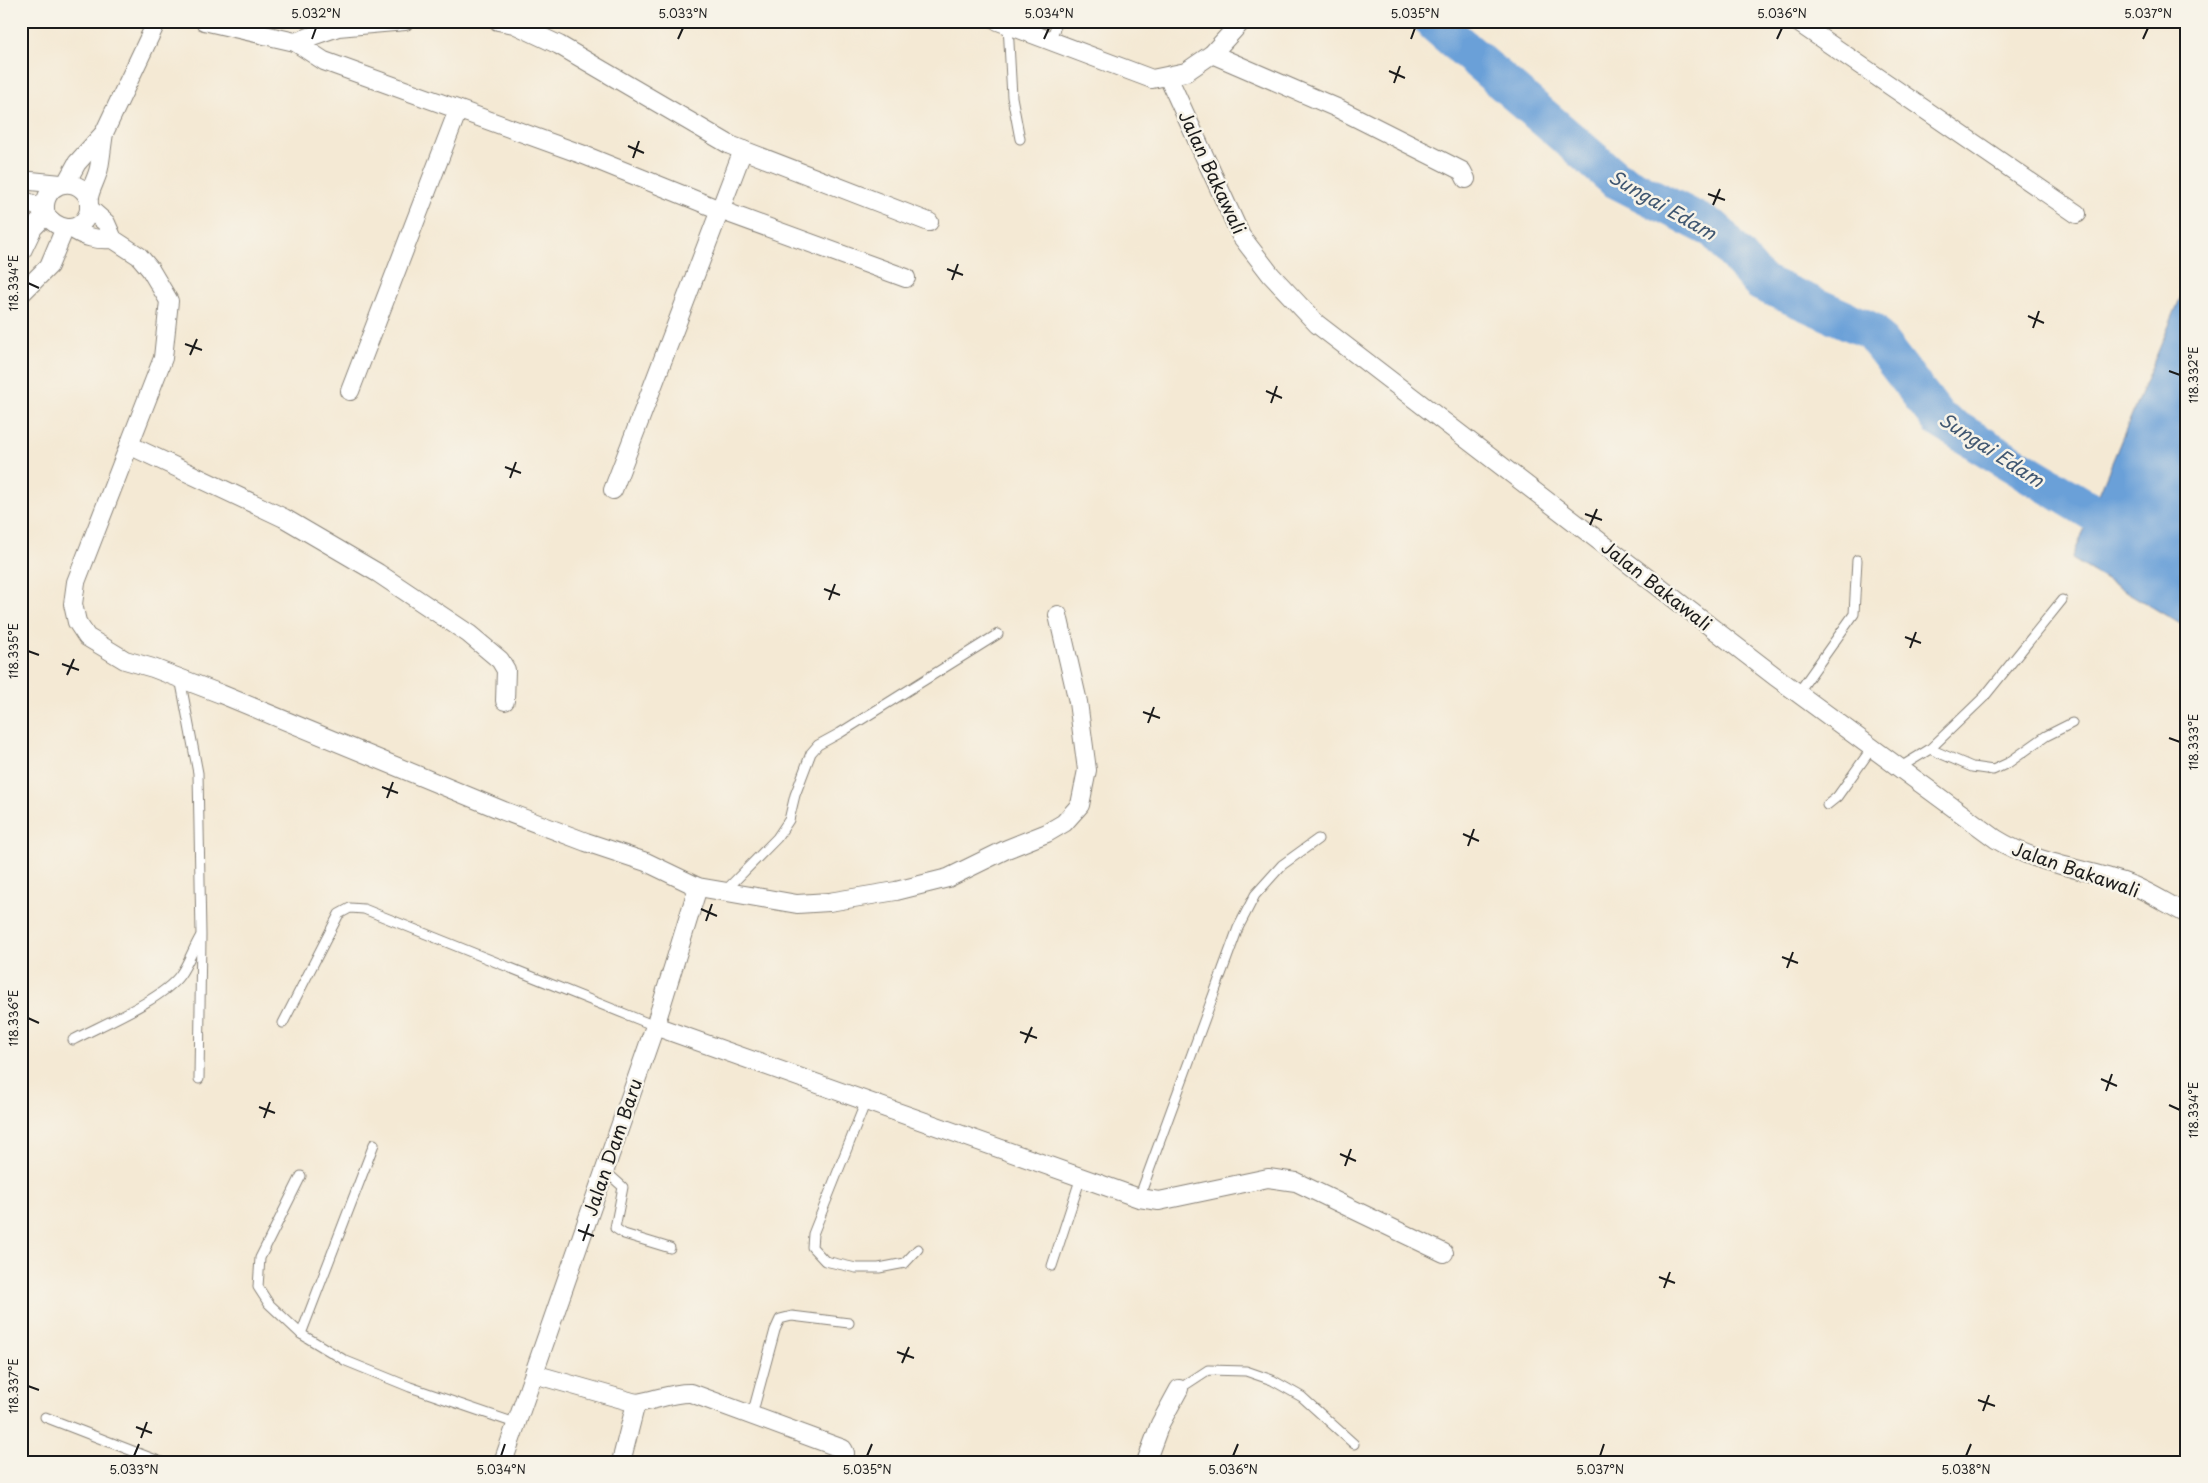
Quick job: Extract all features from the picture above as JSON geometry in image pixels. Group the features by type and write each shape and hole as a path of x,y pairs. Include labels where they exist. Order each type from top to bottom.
{"street":[{"path":"21,294 49,266 68,228 80,224 86,218 98,169 104,133 156,21"},
{"path":"204,21 295,42 324,61 584,155 720,210 906,278"},
{"path":"295,42 338,27 405,21"},
{"path":"498,21 514,24 559,45 702,130 743,150 929,222"},
{"path":"1003,23 1152,79 1186,72 1212,54 1242,21"},
{"path":"1796,21 2077,214"},
{"path":"1212,54 1337,108 1462,171 1466,178"},
{"name":"Jalan Bakawali","path":"1168,77 1241,236 1271,275 1317,324 1798,693 1996,839 2014,850 2055,865 2128,883 2187,914"},
{"path":"350,392 458,110"},
{"path":"21,253 33,228 46,212 46,199 52,190 64,184 72,170 104,133"},
{"path":"613,490 743,150"},
{"path":"21,180 80,187 89,204 106,223 113,239 139,256 150,269 169,301 163,358 76,582 73,604 77,622 87,637 125,660 180,678 504,811 646,862 698,887 797,904 813,904 896,891 948,878 1007,849 1035,840 1064,823 1080,805 1087,770 1078,702 1058,615"},
{"path":"21,199 46,212 57,226 68,228 85,236 100,240 113,239"},
{"path":"129,445 284,518 378,573 469,634 500,660 506,670 505,701"},
{"name":"Jalan Dam Baru","path":"503,1462 515,1423 534,1374 655,1026 698,887"},
{"path":"655,1026 1140,1198 1158,1201 1268,1178 1296,1182 1444,1253"},
{"path":"534,1374 636,1403 680,1392 691,1392 843,1449 845,1453 844,1462"},
{"path":"1146,1462 1160,1424 1178,1390"},
{"path":"621,1462 636,1403"}],"lane":[{"path":"1050,41 1058,21"},
{"path":"1003,23 1012,98 1020,140"},
{"path":"1798,693 1854,614 1857,560"},
{"path":"1899,768 1930,749 1984,697 2062,600"},
{"path":"724,892 776,838 789,820 798,787 811,753 818,745 840,734 998,634"},
{"path":"180,678 198,773 201,934 199,1079"},
{"path":"1930,749 1972,767 1993,770 2008,764 2046,736 2072,722"},
{"path":"1827,805 1837,797 1872,748"},
{"path":"1140,1198 1238,928 1255,894 1282,865 1318,839"},
{"path":"284,1023 339,914 350,908 364,909 655,1026"},
{"path":"73,1040 152,998 169,986 179,976 201,934"},
{"path":"866,1101 813,1234 812,1248 825,1261 856,1268 879,1268 905,1263 918,1249"},
{"path":"301,1334 374,1144"},
{"path":"604,1170 623,1187 615,1228 624,1234 670,1248"},
{"path":"301,1176 260,1258 258,1287 269,1304 301,1334 355,1365 410,1387 515,1423"},
{"path":"1052,1266 1081,1178"},
{"path":"752,1416 775,1330 780,1319 792,1316 849,1323"},
{"path":"1178,1390 1208,1370 1246,1371 1272,1380 1302,1396 1354,1444"},
{"path":"45,1417 161,1462"}],"water":[{"path":"2187,282 2187,628 2072,559"}],"waterway":[{"name":"Sungai Edam","path":"1432,21 1615,179 1715,230 1760,282 1871,331 1939,419 2114,525 2187,579"}]}
